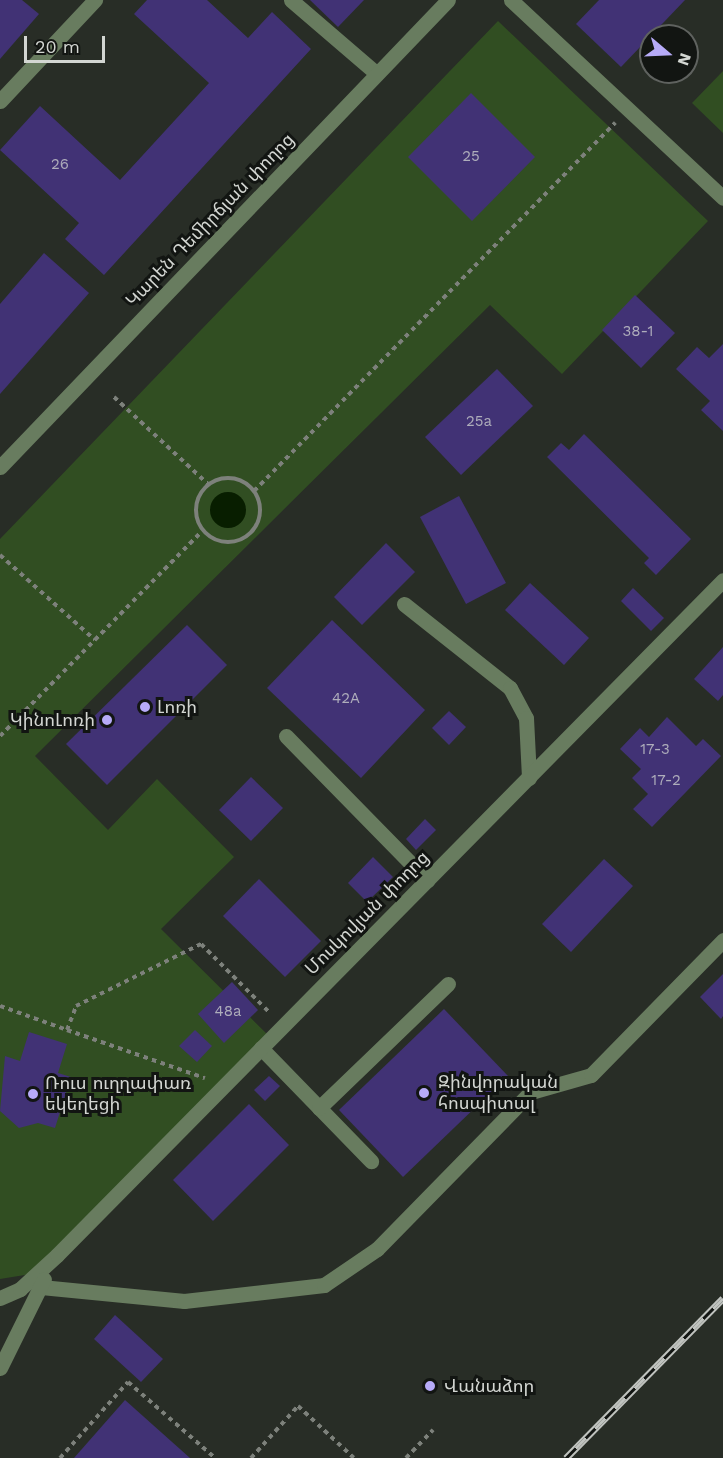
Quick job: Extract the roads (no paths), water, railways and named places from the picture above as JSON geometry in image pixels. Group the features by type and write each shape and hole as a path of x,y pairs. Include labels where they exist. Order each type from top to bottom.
{"street":[{"path":"0,101 95,0"},
{"path":"291,0 377,74"},
{"name":"Կարեն Դեմիրճյան փողոց","path":"0,466 448,0"},
{"path":"511,0 723,198"},
{"name":"Մոսկովյան փողոց","path":"39,1280 57,1256 224,1085 723,580"},
{"path":"404,604 510,688 526,718 529,778"},
{"path":"286,735 427,880"},
{"path":"0,1298 39,1280 184,1301 324,1285 377,1249 531,1092 591,1075 723,940"},
{"path":"318,1107 448,984"},
{"path":"261,1048 371,1161"},
{"path":"0,1368 39,1280"}],"railway":[{"path":"566,1458 723,1298"}],"place":[{"name":"Լոռի","path":"145,707"},
{"name":"ԿինոԼոռի","path":"107,720"},
{"name":"Զինվորական հոսպիտալ","path":"424,1093"},
{"name":"Ռուս ուղղափառ եկեղեցի","path":"33,1094"},
{"name":"Վանաձոր","path":"430,1386"}]}
